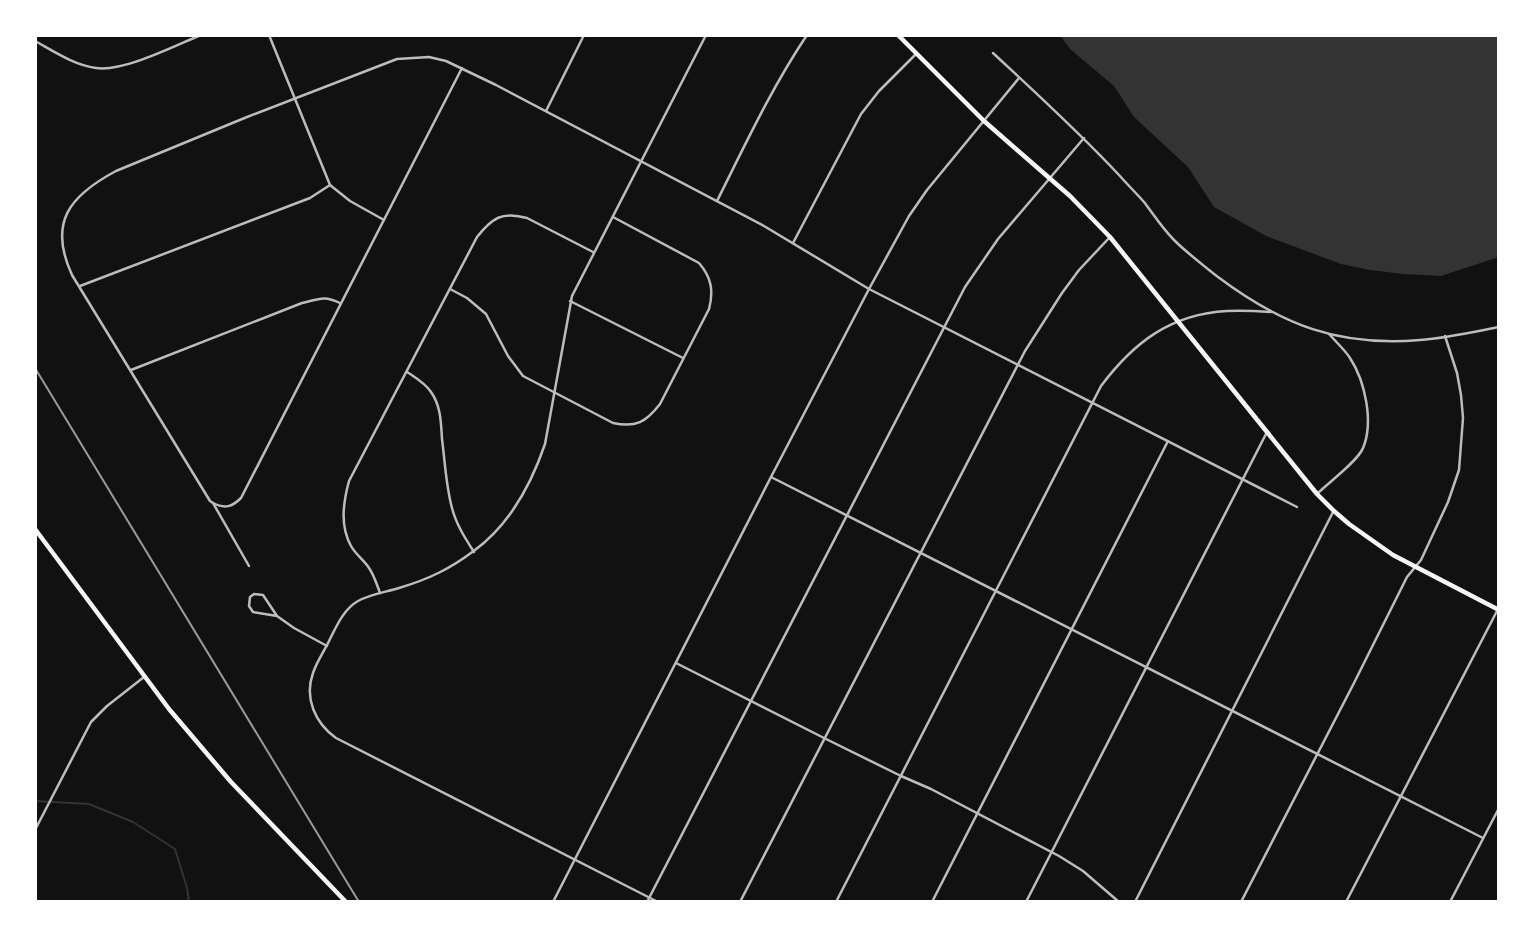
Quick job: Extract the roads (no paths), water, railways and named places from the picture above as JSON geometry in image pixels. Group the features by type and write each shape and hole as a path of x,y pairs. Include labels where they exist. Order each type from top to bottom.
{"main road":[{"path":"898,35 984,121 1070,195 1110,237 1266,432 1334,511 1394,555 1499,609"},
{"path":"35,529 169,709 231,782 346,902"}],"street":[{"path":"35,41 81,64 112,68 129,64 201,35"},
{"path":"269,35 330,186 384,220"},
{"path":"546,111 584,35"},
{"path":"658,902 648,900 325,730 316,718 309,688 313,673 347,609 357,601 429,579 456,564 474,552 513,510 538,466 545,444 570,301 706,35"},
{"path":"717,201 765,107 807,35"},
{"path":"793,243 860,114 878,91 916,53"},
{"path":"993,53 1084,138 1144,202 1175,242 1227,283 1271,312 1329,334 1369,340 1422,340 1499,327"},
{"path":"462,68 241,498 228,507 213,503 130,371 65,259 62,228 66,216 79,196 116,171 397,59 429,57 462,68 546,111 717,201 869,289 1297,507"},
{"path":"553,902 771,477 909,216 927,190 1019,78"},
{"path":"648,900 978,267 998,239 1084,138"},
{"path":"79,286 310,198 330,186"},
{"path":"380,593 370,569 351,546 345,532 344,499 349,481 477,237 488,223 503,216 515,215 527,218 593,252"},
{"path":"450,289 467,298 486,314 508,356 523,376 613,424 625,426 639,423 650,418 660,404 684,359 709,309 711,283 707,272 689,256 612,216"},
{"path":"740,902 1018,365 1062,293 1110,237"},
{"path":"130,371 302,303 330,298 340,303"},
{"path":"570,301 684,359"},
{"path":"836,902 1101,386 1134,348 1178,321 1190,316 1227,311 1271,312"},
{"path":"1317,494 1363,449 1368,426 1366,398 1359,377 1350,359 1329,334"},
{"path":"1241,902 1407,577 1427,549 1448,502 1459,470 1463,418 1457,373 1446,336"},
{"path":"407,372 422,382 436,400 452,511 474,552"},
{"path":"1026,902 1266,432"},
{"path":"932,902 1168,441"},
{"path":"771,477 1483,838"},
{"path":"213,503 248,566"},
{"path":"1135,902 1334,511"},
{"path":"277,616 253,612 248,606 250,597 254,594 263,595 277,616 327,646"},
{"path":"1346,902 1499,609"},
{"path":"676,663 931,789 1051,853 1083,871 1119,902"},
{"path":"35,830 91,722 144,677"},
{"path":"1450,902 1499,808"}],"waterway":[{"path":"35,801 89,804 133,822 175,849 189,902"}],"railway":[{"path":"35,368 359,902"}]}
